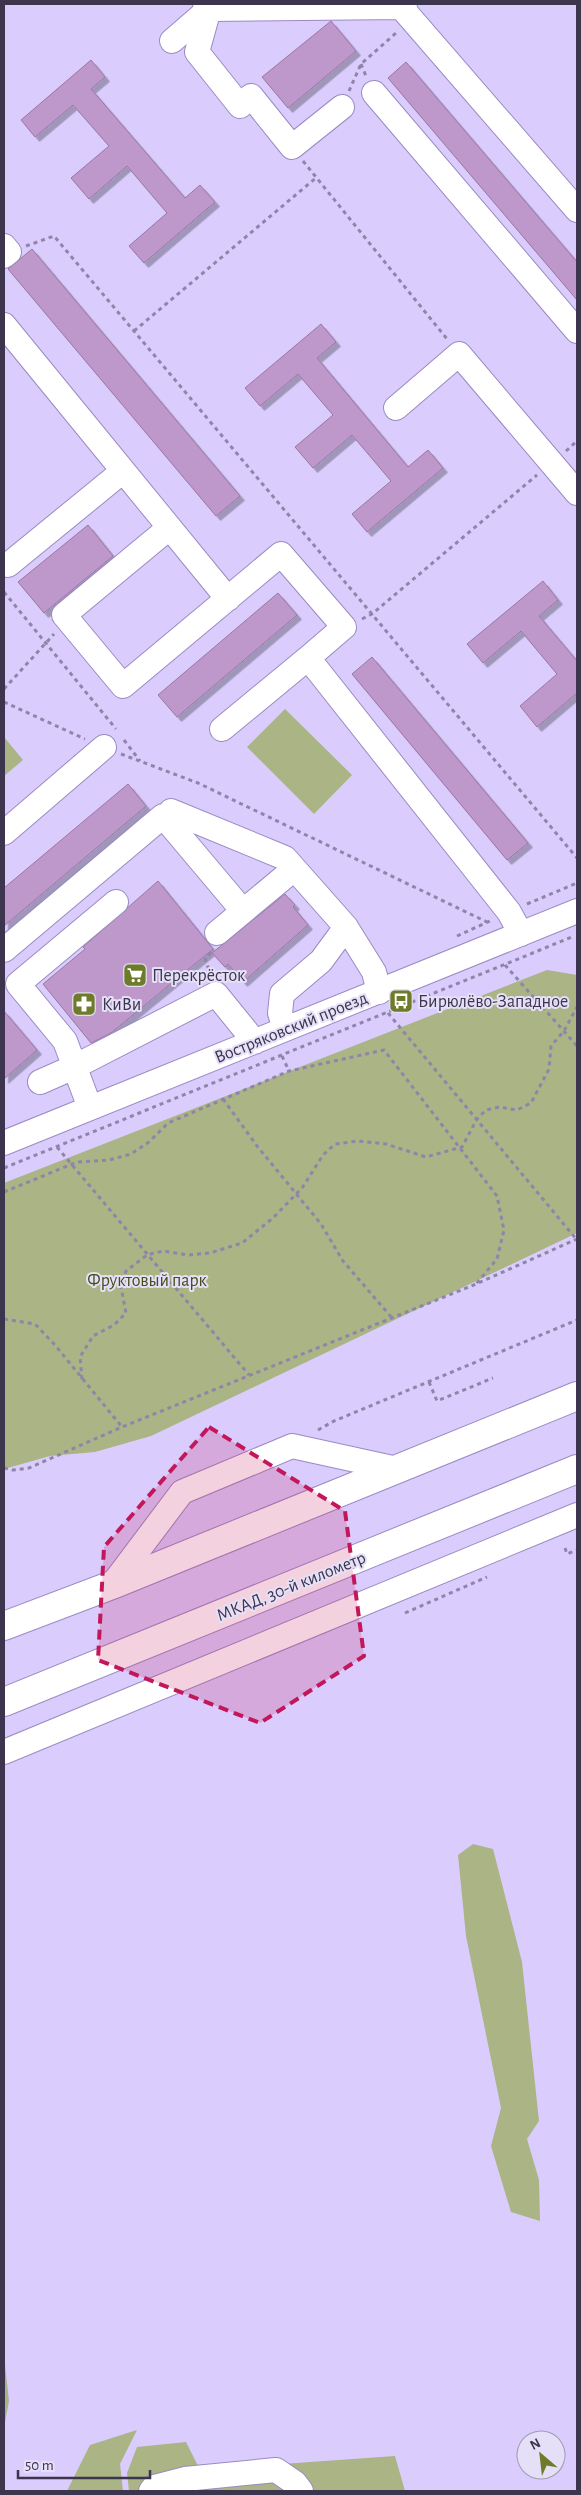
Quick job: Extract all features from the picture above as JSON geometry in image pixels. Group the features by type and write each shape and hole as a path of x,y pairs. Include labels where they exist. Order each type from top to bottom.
{"highway":[{"path":"4,1626 577,1396"},
{"name":"МКАД, 30-й километр","path":"4,1702 577,1470"}],"street":[{"path":"207,6 197,52 240,106 251,96 292,147 342,107"},
{"path":"172,41 207,6 406,10 577,210"},
{"path":"374,93 577,330"},
{"path":"4,325 228,599"},
{"path":"396,408 458,354 577,494"},
{"path":"8,565 123,471"},
{"path":"169,528 64,615 123,686 281,554 344,627 222,729"},
{"path":"308,658 509,912 521,934"},
{"path":"4,833 115,739"},
{"path":"171,811 285,858 346,928 374,972 384,1002"},
{"path":"4,950 163,816 243,911"},
{"path":"217,933 294,869"},
{"path":"90,1108 64,1041 18,984 116,902"},
{"name":"Востряковский проезд","path":"4,1143 285,1029 384,1002 521,934 577,910"},
{"path":"285,1029 280,1013 282,994 321,962 346,928"},
{"path":"40,1082 74,1067 216,994 255,1042"},
{"path":"112,1584 182,1492 292,1446 397,1469"},
{"path":"4,1752 577,1515"},
{"path":"152,2491 154,2487 184,2479 276,2470 295,2483 301,2491"}],"path":[{"path":"342,107 361,64 406,10"},
{"path":"292,147 458,354"},
{"path":"134,331 317,177"},
{"path":"5,251 54,236 577,858"},
{"path":"372,614 552,463"},
{"path":"4,592 46,642 115,739 141,761 198,782 488,922"},
{"path":"4,689 68,620"},
{"path":"4,702 115,739 141,761"},
{"path":"216,994 205,958 215,949 217,933"},
{"path":"4,1168 282,1056 384,1002 505,965 577,935"},
{"path":"505,965 577,1046"},
{"path":"4,1468 13,1470 29,1468 122,1427 476,1284 577,1240 384,1002"},
{"path":"82,1378 80,1357 93,1336 114,1325 126,1313 121,1287 126,1271 147,1255 163,1251 188,1256 203,1254 242,1243 273,1218 296,1194 323,1155 335,1144 358,1141 386,1144 426,1157 462,1147 477,1119 486,1110 499,1107 518,1110 531,1103 549,1069 551,1046 564,1031 577,1007"},
{"path":"4,1192 72,1164 131,1154 149,1142 168,1123 289,1071 384,1050 462,1147 497,1196 504,1230 497,1259 476,1284"},
{"path":"282,1056 289,1071"},
{"path":"223,1100 321,1224 343,1261 392,1318"},
{"path":"57,1147 248,1375"},
{"path":"4,1319 35,1324 122,1427"},
{"path":"292,1446 334,1421 577,1320"},
{"path":"429,1382 437,1401 493,1378"},
{"path":"565,1548 567,1554 577,1550"}],"highlighted area":[{"path":"209,1427 345,1511 364,1656 260,1723 98,1660 104,1547"}],"green space":[{"path":"285,709 352,775 314,814 247,747"},
{"path":"4,737 23,760 4,776"},
{"name":"Фруктовый парк","path":"547,970 577,975 577,1233 151,1436 95,1452 50,1456 4,1469 4,1183"},
{"path":"473,1844 493,1849 522,1962 539,2121 527,2139 539,2180 540,2221 511,2212 491,2146 501,2108 466,1936 458,1855"},
{"path":"4,2356 9,2401 4,2427"},
{"path":"137,2430 120,2464 123,2491 67,2491 90,2445"},
{"path":"186,2442 200,2470 395,2456 405,2491 129,2491 127,2473 137,2447"}],"building":[{"path":"331,21 356,51 288,108 262,77"},
{"path":"91,60 105,77 91,89 185,198 200,185 215,202 144,263 129,246 167,213 127,166 89,199 71,178 109,146 73,105 35,137 21,120"},
{"path":"406,62 577,262 577,300 388,78"},
{"path":"32,249 240,496 216,516 8,269"},
{"path":"321,324 336,342 317,358 408,467 428,450 443,468 367,532 352,514 391,481 352,435 313,468 295,447 333,415 298,374 260,406 245,388"},
{"path":"88,525 113,556 44,613 18,582"},
{"path":"543,581 558,600 539,616 577,661 577,693 537,727 520,706 557,674 521,631 483,663 467,644"},
{"path":"278,593 297,615 177,717 158,695"},
{"path":"372,657 528,843 507,860 352,674"},
{"path":"128,784 146,806 4,926 4,888"},
{"path":"158,881 213,949 111,1033 91,1043 43,984 85,949 83,947"},
{"path":"285,894 308,925 243,982 228,964 225,967 212,953"},
{"path":"4,1011 37,1050 4,1079"}],"place":[{"name":"Перекрёсток","path":"135,975"},
{"name":"Бирюлёво-Западное","path":"401,1001"},
{"name":"КиВи","path":"84,1004"}]}
